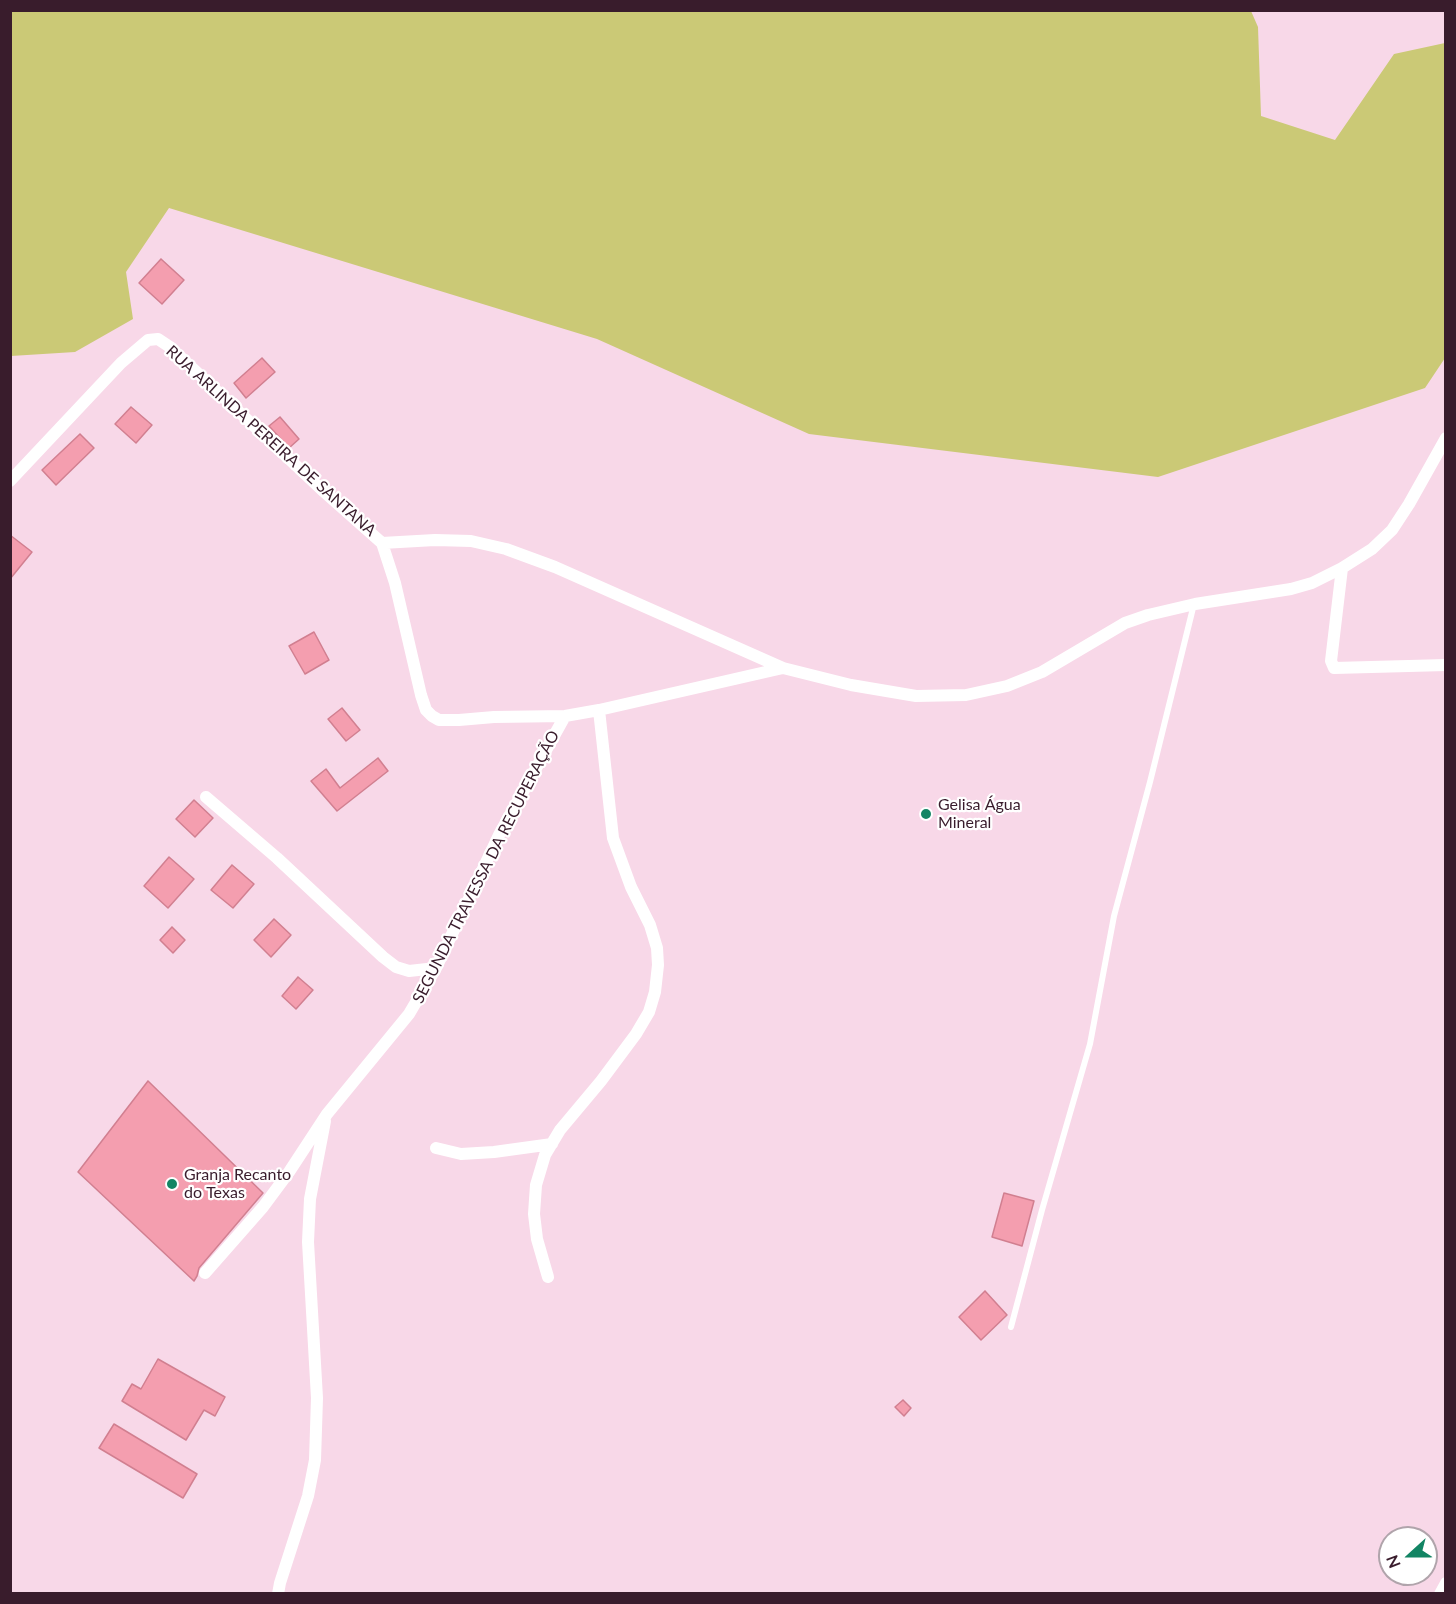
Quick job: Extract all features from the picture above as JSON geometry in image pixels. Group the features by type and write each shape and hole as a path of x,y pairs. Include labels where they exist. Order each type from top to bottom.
{"street":[{"name":"RUA ARLINDA PEREIRA DE SANTANA","path":"10,481 121,363 148,340 158,339 170,347 382,543 395,583 426,710 439,720 459,720"},
{"name":"SEGUNDA TRAVESSA DA RECUPERAÇÃO","path":"459,720 565,716 783,668 851,685 916,696 966,695 1007,686 1042,672 1125,623 1195,604 1291,589 1312,583 1342,568 1372,549 1392,530 1446,438"},
{"path":"382,543 435,540 471,541 506,549 555,567 783,668"},
{"path":"1342,568 1331,661 1334,668 1446,665"},
{"path":"548,1277 537,1239 534,1214 536,1185 545,1155 560,1130 636,1035 649,1012 655,992 658,965 657,948 650,925 631,887 613,838 599,710"},
{"name":"SEGUNDA TRAVESSA DA RECUPERAÇÃO","path":"278,1593 308,1496 315,1460 317,1398 308,1242 310,1199 327,1114 409,1014 436,968 499,835 565,716"},
{"path":"206,797 302,880 396,967 409,972 436,968"},
{"path":"205,1273 263,1206 289,1172 327,1114"},
{"path":"436,1148 461,1154 494,1152 552,1143"},
{"path":"1440,1593 1446,1583"}],"lane":[{"path":"1011,1327 1090,1044 1114,916 1195,604"}],"shaded area":[{"path":"11,10 1251,11 1258,27 1261,116 1335,140 1394,54 1445,43 1445,358 1425,388 1158,477 809,434 597,339 169,208 126,272 133,319 75,352 11,356"}],"building":[{"path":"161,259 184,280 162,304 139,283"},
{"path":"262,358 275,372 246,398 234,383"},
{"path":"131,407 152,425 136,443 115,424"},
{"path":"280,417 299,439 289,448 269,426"},
{"path":"80,434 94,448 56,485 42,470"},
{"path":"10,535 32,552 10,579"},
{"path":"314,632 329,660 305,674 289,646"},
{"path":"342,708 360,730 346,741 328,719"},
{"path":"378,758 388,771 337,811 311,781 326,769 340,788"},
{"path":"194,800 213,818 195,837 176,819"},
{"path":"169,857 194,879 168,908 144,886"},
{"path":"232,865 254,884 233,908 211,890"},
{"path":"274,919 291,935 271,957 254,940"},
{"path":"172,927 185,940 173,953 160,940"},
{"path":"298,977 313,990 296,1009 282,996"},
{"name":"Granja Recanto do Texas","path":"148,1081 263,1193 199,1268 194,1281 78,1172"},
{"path":"1004,1193 1034,1201 1022,1246 992,1237"},
{"path":"985,1291 1007,1315 981,1340 959,1317"},
{"path":"158,1359 225,1397 215,1416 204,1410 186,1440 122,1401 132,1384 141,1389"},
{"path":"903,1400 911,1408 904,1416 895,1407"},
{"path":"114,1424 197,1474 183,1498 99,1448"}],"place":[{"name":"Gelisa Água Mineral","path":"926,814"},
{"name":"Granja Recanto do Texas","path":"172,1184"}]}
